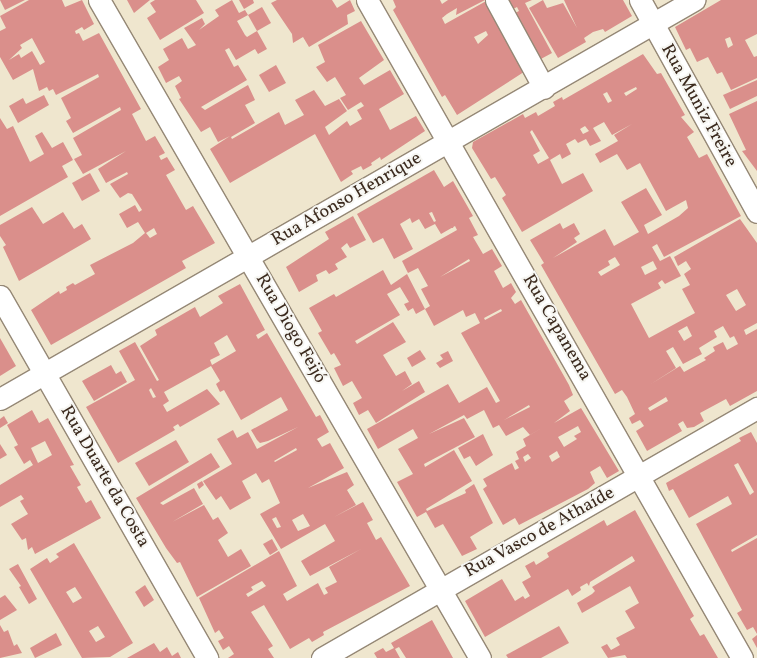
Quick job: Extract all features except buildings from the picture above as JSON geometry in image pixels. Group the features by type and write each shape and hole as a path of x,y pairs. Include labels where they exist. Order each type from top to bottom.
{"street":[{"name":"Rua Diogo Feijó","path":"99,0 442,588 480,658"},
{"name":"Rua Capanema","path":"367,0 742,658"},
{"path":"496,0 544,88"},
{"name":"Rua Muniz Freire","path":"640,0 757,212"},
{"name":"Rua Afonso Henrique","path":"0,399 544,88 694,0"},
{"name":"Rua Duarte da Costa","path":"0,296 208,658"},
{"name":"Rua Vasco de Athaíde","path":"322,658 757,408"}]}
